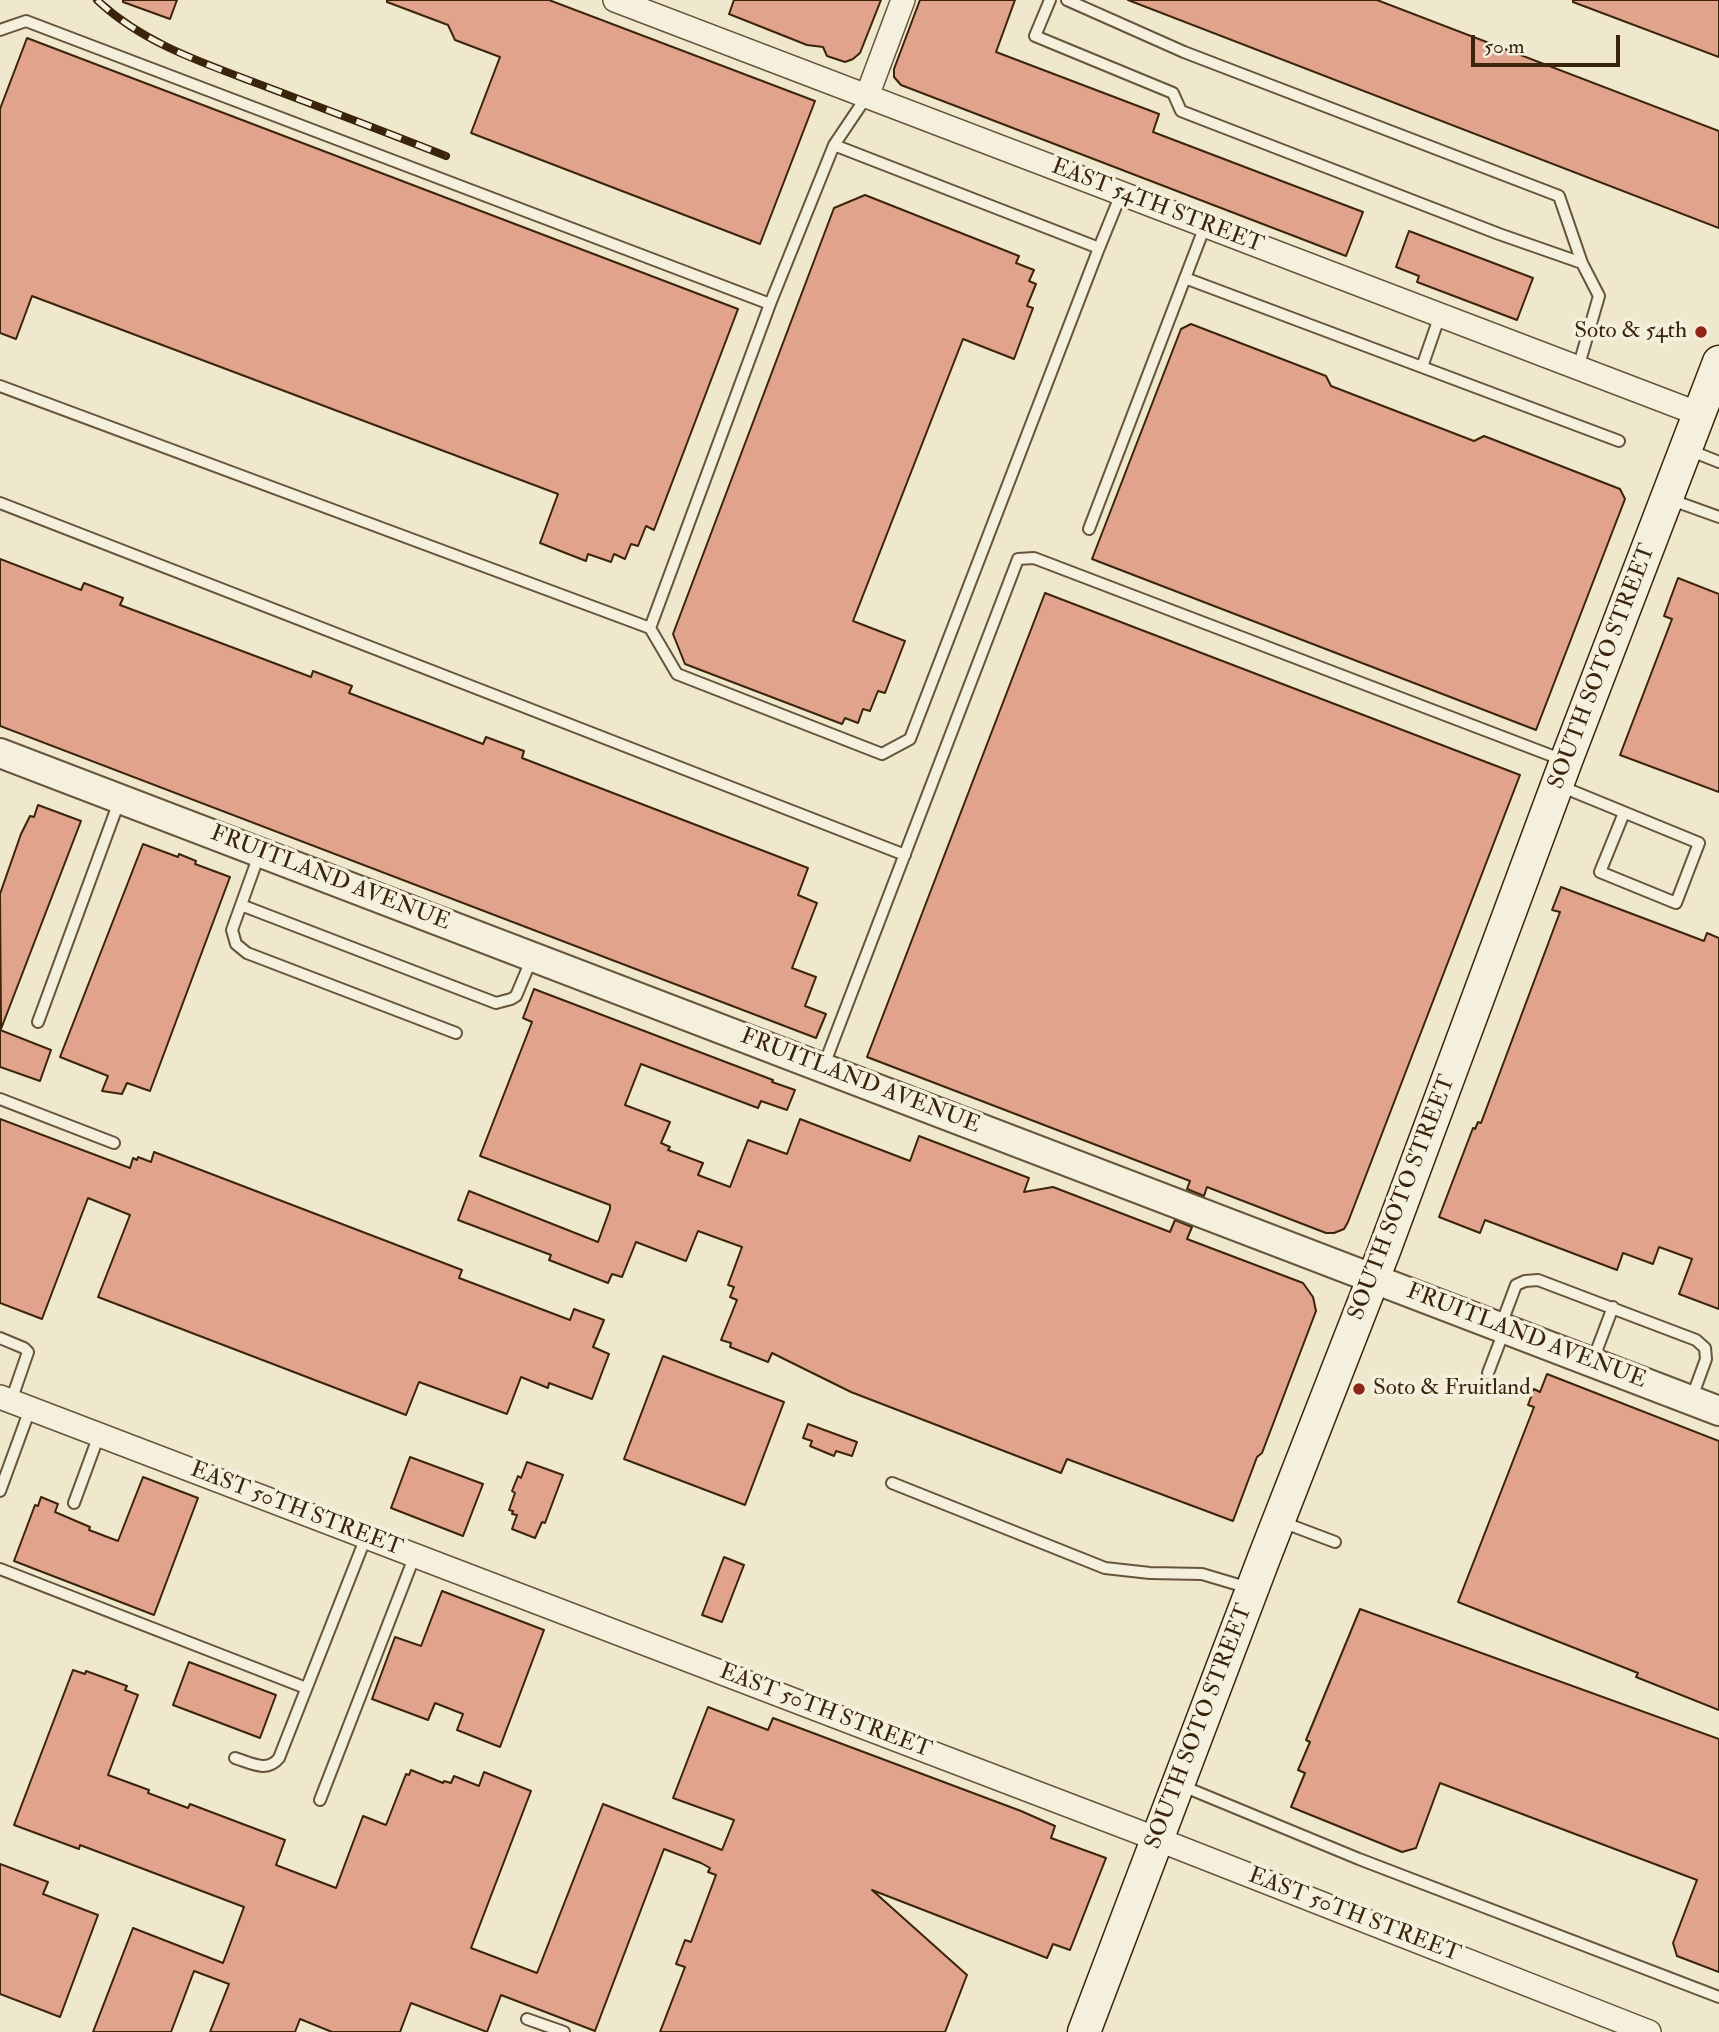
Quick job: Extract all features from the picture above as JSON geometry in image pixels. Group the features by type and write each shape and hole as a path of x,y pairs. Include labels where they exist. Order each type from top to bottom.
{"main road":[{"name":"SOUTH SOTO STREET","path":"1084,2032 1373,1278 1719,362"}],"street":[{"name":"EAST 54TH STREET","path":"615,0 1699,414"},
{"path":"867,96 904,0"},
{"name":"FRUITLAND AVENUE","path":"0,753 1719,1411"},
{"name":"EAST 50TH STREET","path":"14,1402 1157,1839 1649,2032"}],"lane":[{"path":"1050,0 1035,36 1173,93 1181,111 1582,263"},
{"path":"1067,0 1184,52 1559,196 1582,263 1599,296 1578,368"},
{"path":"0,30 26,21 770,304"},
{"path":"650,628 770,304 834,145 867,96"},
{"path":"834,145 1099,248"},
{"path":"0,386 650,628 677,674 882,754 910,739 1121,194"},
{"path":"1089,529 1205,226"},
{"path":"1185,278 1619,441"},
{"path":"1422,367 1440,315"},
{"path":"1686,449 1719,462"},
{"path":"1667,499 1719,517"},
{"path":"0,503 905,855"},
{"path":"823,1068 1018,559 1034,558 1562,773 1624,813 1699,844 1676,903 1600,872 1624,813"},
{"path":"38,1022 120,799"},
{"path":"260,853 232,930 236,944 247,953 456,1033"},
{"path":"240,905 496,1003 516,996 532,957"},
{"path":"0,1099 114,1143"},
{"path":"1488,1373 1516,1285 1525,1280 1538,1280 1696,1340 1705,1348 1706,1359 1691,1400"},
{"path":"1593,1362 1614,1307"},
{"path":"0,1338 21,1346 28,1352 14,1402 0,1491"},
{"path":"74,1503 99,1435"},
{"path":"892,1483 1105,1568 1150,1573 1202,1574 1252,1589"},
{"path":"1279,1521 1335,1542"},
{"path":"235,1758 266,1767 279,1758 366,1537"},
{"path":"320,1800 415,1555"},
{"path":"0,1569 306,1688"},
{"path":"1178,1784 1359,1859 1719,1997"},
{"path":"527,2018 564,2032"}],"building":[{"path":"123,0 177,0 170,19"},
{"path":"387,0 549,0 815,101 760,244 471,133 500,57 455,40 448,25"},
{"path":"734,0 881,0 860,53 845,62 827,56 823,47 807,45 729,14"},
{"path":"920,0 1015,0 996,52 1159,114 1153,132 1363,212 1346,256 901,85 894,77 894,69"},
{"path":"1128,0 1377,0 1719,131 1719,228"},
{"path":"1719,0 1719,57 1573,2"},
{"path":"27,38 738,309 654,530 646,526 638,546 631,544 625,559 614,554 611,562 588,554 586,561 540,543 558,494 32,296 16,339 0,333 0,109"},
{"path":"865,195 1019,256 1016,263 1034,270 1029,281 1036,284 1027,306 1033,308 1014,359 963,339 853,621 905,641 885,693 878,691 870,711 863,709 858,723 845,718 842,724 685,664 673,634 834,208"},
{"path":"1409,231 1533,278 1517,320 1417,282 1419,276 1396,267"},
{"path":"1191,324 1326,376 1331,386 1474,441 1484,436 1620,489 1625,499 1536,730 1092,559 1181,329"},
{"path":"0,559 81,590 84,583 123,598 120,605 311,677 313,671 352,686 349,693 483,744 486,737 524,751 522,758 808,868 798,895 817,903 792,968 816,977 805,1006 826,1014 816,1038 0,726"},
{"path":"1678,578 1719,594 1719,792 1620,755 1672,619 1664,616"},
{"path":"1045,593 1520,775 1344,1229 1326,1233 1207,1187 1204,1196 1187,1189 1190,1181 867,1057"},
{"path":"38,805 81,821 1,1029 0,894 21,834 30,816 34,817"},
{"path":"143,844 178,857 179,854 196,861 195,864 230,877 150,1091 127,1083 122,1094 102,1091 108,1076 60,1057"},
{"path":"1561,887 1704,941 1707,933 1719,938 1719,1309 1679,1294 1692,1259 1659,1247 1653,1264 1623,1253 1617,1270 1485,1220 1480,1233 1439,1217 1473,1128 1475,1129 1478,1122 1481,1123 1560,912 1552,910"},
{"path":"534,989 795,1090 787,1110 761,1101 758,1108 641,1064 625,1105 670,1122 661,1143 670,1147 668,1150 703,1163 698,1175 730,1187 748,1140 787,1154 800,1119 910,1161 919,1136 1029,1178 1024,1192 1053,1187 1170,1232 1175,1220 1192,1227 1187,1239 1303,1283 1313,1297 1316,1311 1233,1521 1067,1459 1061,1473 851,1392 772,1353 768,1362 730,1347 731,1343 721,1340 737,1300 730,1297 734,1287 728,1285 742,1247 698,1231 686,1261 636,1242 622,1277 612,1274 608,1283 549,1260 551,1255 458,1220 469,1191 598,1242 610,1209 610,1205 480,1156 532,1022 523,1018"},
{"path":"0,1030 51,1050 40,1081 0,1067"},
{"path":"0,1119 130,1168 133,1158 151,1162 154,1152 462,1270 459,1278 570,1320 574,1309 604,1320 593,1347 609,1354 592,1399 549,1383 548,1388 521,1377 507,1414 419,1382 406,1415 98,1297 130,1215 88,1198 42,1319 0,1303"},
{"path":"663,1356 784,1402 745,1505 624,1459"},
{"path":"1547,1374 1719,1441 1719,1710 1636,1677 1638,1673 1458,1602 1534,1407 1528,1405 1534,1389 1540,1392"},
{"path":"808,1424 857,1442 852,1456 836,1451 834,1456 810,1446 812,1441 803,1438"},
{"path":"410,1457 483,1484 463,1536 391,1508"},
{"path":"527,1462 563,1475 545,1523 542,1522 535,1538 512,1529 517,1515 509,1510 515,1493 512,1491"},
{"path":"143,1477 198,1498 154,1615 14,1561 35,1505 38,1506 41,1497 58,1504 55,1512 90,1527 89,1530 118,1541"},
{"path":"724,1557 744,1565 722,1622 702,1615"},
{"path":"442,1591 544,1630 500,1747 457,1730 463,1714 435,1703 428,1720 372,1699 395,1637 421,1646"},
{"path":"1360,1609 1719,1739 1719,1972 1677,1956 1673,1943 1697,1880 1440,1783 1416,1848 1402,1852 1291,1807 1305,1773 1298,1770 1310,1742 1306,1740"},
{"path":"189,1662 276,1695 260,1738 173,1705"},
{"path":"73,1670 85,1674 86,1671 127,1686 125,1690 138,1695 108,1775 188,1808 190,1804 285,1840 276,1865 336,1888 363,1816 386,1825 406,1774 409,1775 411,1770 443,1783 451,1783 454,1776 479,1786 484,1772 531,1791 471,1948 537,1973 603,1804 722,1850 734,1820 673,1798 708,1707 768,1730 773,1718 1021,1811 1055,1826 1051,1838 1106,1858 1070,1950 1053,1944 1047,1958 872,1890 967,1975 945,2032 660,2032 685,1967 676,1964 685,1940 691,1942 716,1875 708,1872 710,1868 701,1863 664,1849 595,2031 501,1995 487,2032 411,2003 400,2032 332,2032 300,2019 295,2032 210,2032 229,1984 194,1971 171,2032 93,2032 133,1928 223,1963 244,1907 80,1845 79,1849 14,1825"},
{"path":"0,1864 48,1882 43,1894 98,1915 60,2017 0,1994"}],"railway":[{"path":"97,0 136,30 180,53 446,156"}],"place":[{"name":"Soto & 54th","path":"1701,332"},
{"name":"Soto & Fruitland","path":"1359,1389"}]}
